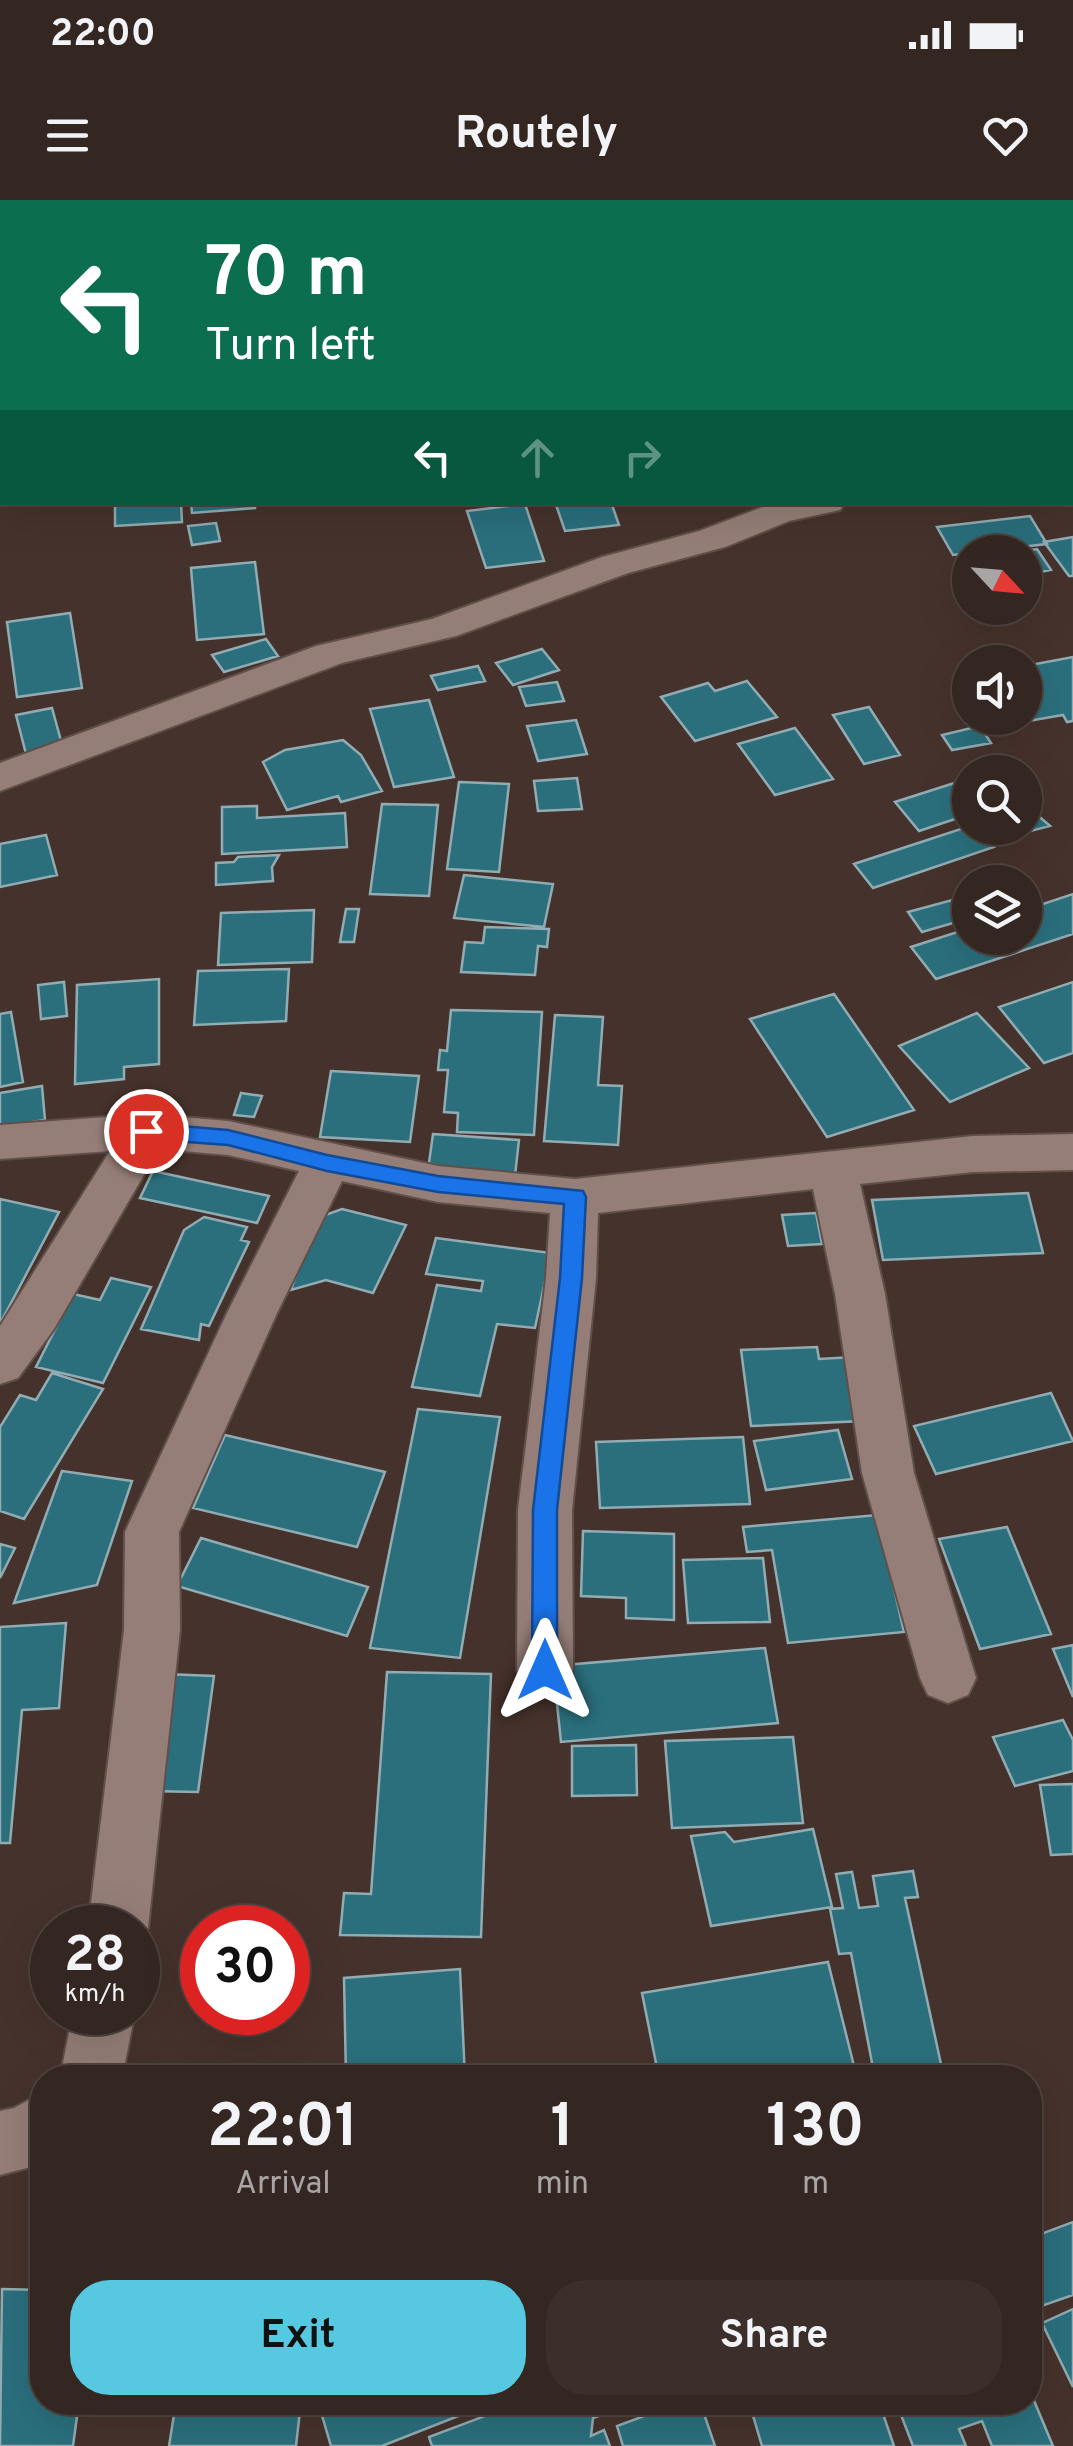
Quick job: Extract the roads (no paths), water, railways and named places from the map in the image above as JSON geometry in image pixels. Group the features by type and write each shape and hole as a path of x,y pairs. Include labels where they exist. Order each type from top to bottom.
{"street":[{"path":"0,778 330,654 442,628 615,565 712,539 778,513 814,505"},
{"path":"0,1364 36,1315 146,1131"},
{"path":"0,1142 146,1131 228,1138 327,1163 438,1184 575,1197 973,1154 1073,1152"},
{"path":"121,1905 152,1630 152,1532 243,1331 327,1163"},
{"path":"834,1170 860,1294 888,1472 948,1678"},
{"path":"545,1670 545,1510 571,1278 575,1197"},
{"path":"94,2065 99,2035"},
{"path":"0,2143 30,2136"}]}
